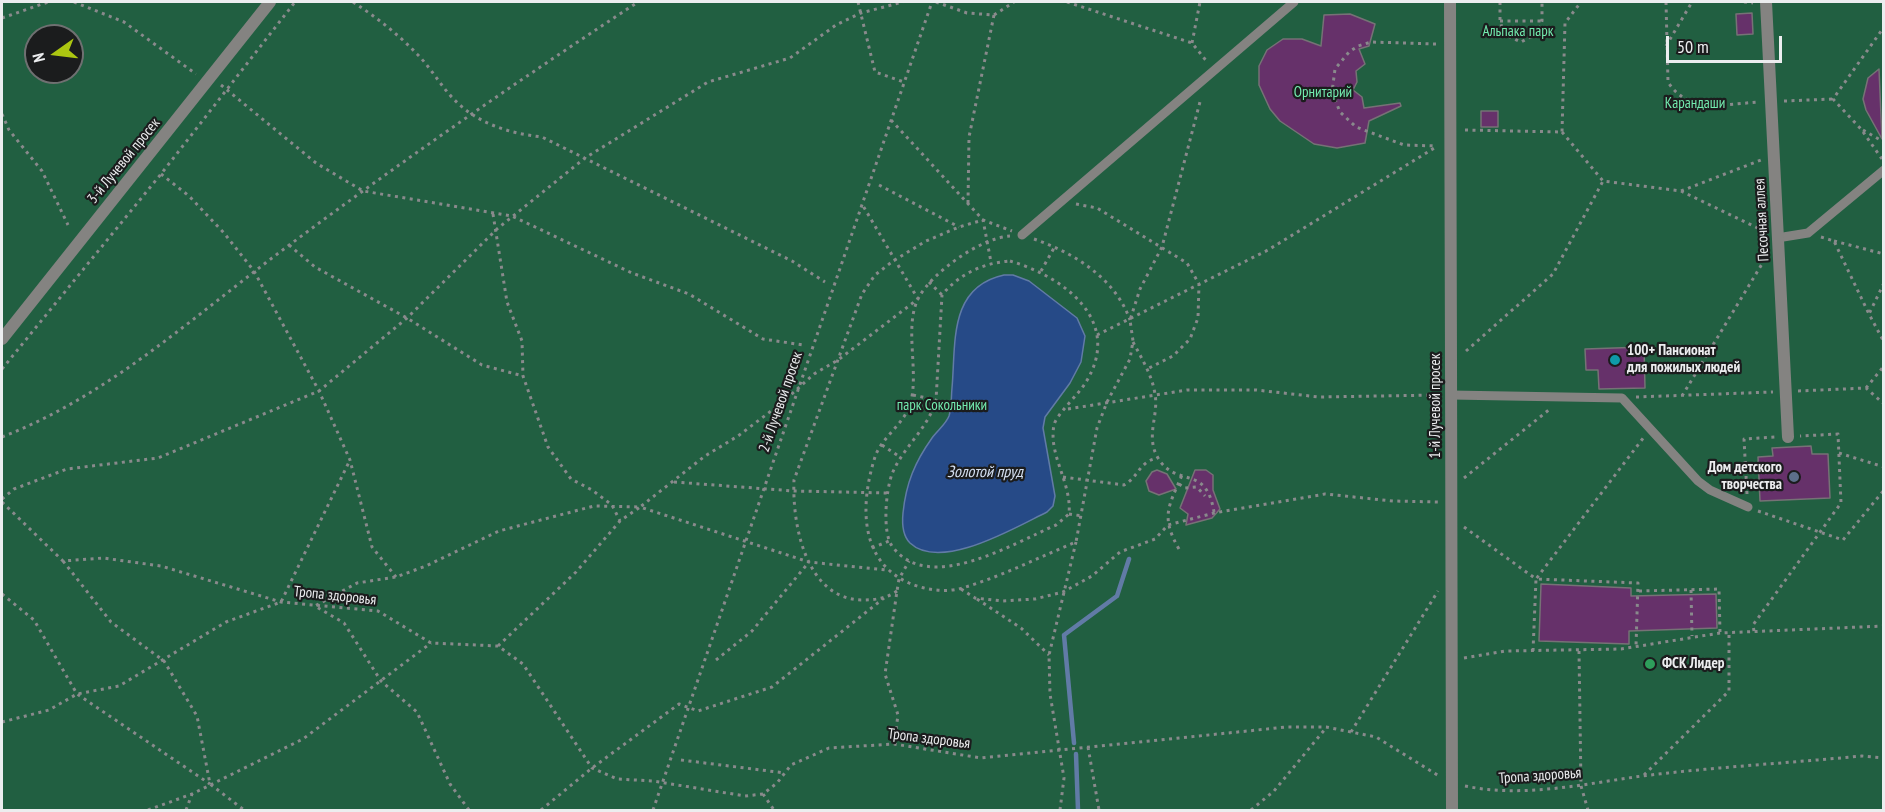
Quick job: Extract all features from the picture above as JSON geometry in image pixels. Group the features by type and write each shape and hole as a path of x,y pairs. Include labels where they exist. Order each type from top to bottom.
{"street":[{"name":"3-й Лучевой просек","path":"2,339 270,2"},
{"name":"1-й Лучевой просек","path":"1450,2 1444,147 1451,364 1452,810"},
{"name":"Песочная аллея","path":"1766,2 1788,437"}],"lane":[{"path":"1022,236 1051,208 1294,2"},
{"path":"1777,238 1808,233 1884,170"},
{"path":"1451,395 1622,398 1698,481 1710,490 1748,507"}],"path":[{"path":"2,18 48,2"},
{"path":"74,2 124,22 191,71"},
{"path":"2,369 161,174 295,2"},
{"path":"353,2 377,18 419,55 450,95 470,113 492,126 515,134 542,138 585,158 792,261 825,282"},
{"path":"2,438 66,407 118,376 254,271 470,113 638,2"},
{"path":"858,2 875,72 904,82"},
{"path":"210,784 197,716 164,661 111,622 63,561 2,501 14,489 67,469 158,458 319,391 407,318 497,229 585,158 708,82 790,58 836,25 861,13 903,2"},
{"name":"2-й Лучевой просек","path":"653,810 932,2"},
{"path":"936,2 968,13 994,15 1014,2"},
{"path":"1067,2 1192,43 1213,70 1201,97 1162,247 1140,289 1130,320"},
{"path":"1192,43 1200,2"},
{"path":"1500,2 1500,21 1509,38 1521,42 1538,33 1542,21 1541,2"},
{"path":"1581,2 1565,23 1562,132 1603,181 1681,191 1777,238"},
{"path":"1666,2 1665,47 1668,82 1675,93 1687,101 1702,105 1753,103"},
{"path":"1665,47 1692,2"},
{"path":"968,203 969,137 994,15"},
{"path":"1500,21 1542,21"},
{"path":"1833,99 1884,27"},
{"path":"1444,147 1404,145 1356,127 1340,112 1335,102 1332,80 1341,60 1358,46 1371,42 1450,45"},
{"path":"227,91 316,163 363,191 512,216 632,273 689,294 763,339 803,345"},
{"path":"1779,101 1833,99 1861,129 1884,161"},
{"path":"2,114 9,130 42,171 68,225"},
{"path":"891,120 983,220 1080,260 1118,293 1130,320 1132,341 1130,359 1107,402 1097,428 1082,516 1049,655 1050,694 1064,778 1060,810"},
{"path":"1861,129 1884,142"},
{"path":"1465,130 1562,132"},
{"path":"1097,335 1268,250 1444,147"},
{"path":"1681,191 1773,155"},
{"path":"161,174 196,203 225,233 254,271 319,391 350,460 372,547 396,577"},
{"path":"1466,351 1553,274 1603,181"},
{"path":"879,185 959,227"},
{"path":"862,204 893,261 918,299"},
{"path":"1051,208 1076,204 1097,208 1187,263 1199,284 1198,318 1190,339 1173,356 1148,369"},
{"path":"493,214 497,229 500,271 507,302 522,341 523,376 548,447 571,479 592,490 612,505 620,521"},
{"path":"884,598 847,600 832,592 819,579 809,562 798,531 794,480 862,294 875,275 926,241 983,220"},
{"path":"983,220 991,262"},
{"path":"1808,233 1884,254"},
{"path":"1022,236 1003,236 945,266 929,282 918,299 913,314 913,395 908,410 875,455 868,492 868,535 872,548 887,570 899,579 929,590 961,589 1076,542"},
{"path":"1834,241 1884,342"},
{"path":"289,245 315,267 407,318 482,365 523,376"},
{"path":"1041,271 1054,248"},
{"path":"1682,396 1765,257"},
{"path":"1010,261 1041,271 1079,300 1092,316 1097,335 1095,356 1088,379 1066,410 1056,417 1053,428 1057,456 1070,500 1069,514 1056,525 959,565 933,568 909,561 901,556 889,541 886,529 889,493 892,476 900,458 931,417 936,400 942,295 952,283 991,262 1010,261"},
{"path":"929,282 942,295"},
{"path":"1869,314 1884,283"},
{"path":"774,810 763,794 745,796 663,783 617,779 592,768 523,664 498,646 576,572 620,521 674,483 705,456 738,436 783,402 800,385 838,360 918,299"},
{"path":"1132,341 1148,369 1155,394 1152,442 1158,458 1164,465 1204,484 1212,500 1214,513"},
{"path":"1866,388 1884,366"},
{"path":"1622,398 1866,388 1884,404"},
{"path":"1066,410 1187,390 1256,390 1319,397 1451,395"},
{"path":"913,395 936,400"},
{"path":"1451,486 1566,397"},
{"path":"1533,651 1536,579 1650,429"},
{"path":"1754,631 1753,625 1841,503 1838,434"},
{"path":"1744,439 1748,507 1843,540 1884,490"},
{"path":"882,446 900,458"},
{"path":"1839,453 1884,467"},
{"path":"1063,477 1124,484 1132,481 1145,462 1158,458"},
{"path":"2,723 49,710 77,694 119,686 226,622 281,602 350,460"},
{"path":"1179,549 1168,525 1167,506 1182,475"},
{"path":"674,483 794,491 889,493"},
{"path":"1178,484 1185,488 1197,487 1205,496"},
{"path":"975,598 1020,600 1063,592 1092,576 1120,552 1155,538 1168,525 1214,513 1325,494 1394,501 1451,502"},
{"path":"315,606 357,583 396,577 499,531 594,506 640,507 809,562 850,564 887,570"},
{"path":"1069,514 1082,516"},
{"path":"1451,519 1536,579 1638,583 1636,646"},
{"path":"872,548 889,541"},
{"name":"Тропа здоровья","path":"63,561 103,558 161,566 281,602 378,611 431,643 498,646"},
{"path":"894,744 898,716 885,674 899,579 909,561"},
{"path":"716,660 752,631 809,562"},
{"path":"961,589 1021,628 1049,655"},
{"path":"1638,591 1719,589 1720,633"},
{"path":"1350,732 1438,590"},
{"path":"1691,590 1692,636"},
{"path":"541,810 592,768 679,704 698,711 772,687 884,598 897,591"},
{"path":"2,594 34,620 77,694 210,784 244,810"},
{"path":"315,606 344,623 381,681 417,712 450,784 469,810"},
{"path":"1452,658 1636,646 1720,633 1884,626"},
{"path":"1643,776 1730,691 1728,633"},
{"path":"148,810 192,794 303,739 431,643"},
{"path":"1579,651 1581,786 1588,810"},
{"path":"1251,810 1274,791 1326,727"},
{"name":"Тропа здоровья","path":"763,794 791,765 829,748 894,744 981,758 1274,728 1326,727 1376,737 1452,783 1492,791 1581,786 1643,776 1862,756 1884,758"},
{"path":"1087,747 1099,810"},
{"path":"681,760 785,773"},
{"path":"186,810 192,794"}],"green space":[{"name":"парк Сокольники","path":"2,2 1883,2 1883,810 2,810"}],"water":[{"name":"Золотой пруд","path":"1004,275 1013,275 1029,281 1077,318 1085,336 1081,362 1070,383 1045,417 1043,428 1055,496 1053,506 1047,512 978,544 959,550 924,551 910,543 903,529 904,502 909,482 921,456 949,416 955,336 964,304 986,281"}],"building":[{"path":"1752,13 1753,34 1737,35 1736,14"},
{"path":"1350,14 1375,24 1369,46 1359,49 1365,64 1356,71 1357,82 1353,90 1362,97 1364,108 1400,103 1401,106 1369,121 1365,143 1337,148 1314,144 1280,121 1270,109 1259,85 1259,66 1267,50 1283,39 1302,39 1321,46 1324,15"},
{"path":"1879,69 1882,139 1866,110 1863,99 1868,78"},
{"path":"1481,111 1498,111 1498,127 1481,127"},
{"name":"100+ Пансионат для пожилых людей","path":"1644,347 1645,388 1599,389 1598,370 1586,370 1585,349"},
{"name":"Дом детского творчества","path":"1811,446 1812,454 1828,454 1830,498 1760,501 1758,457 1773,456 1772,448"},
{"path":"1157,470 1167,474 1176,489 1159,495 1149,491 1146,481 1152,472"},
{"path":"1195,470 1206,470 1213,475 1213,490 1220,509 1212,518 1186,525 1188,514 1180,508"},
{"path":"1541,584 1631,588 1631,596 1716,594 1717,628 1629,631 1629,644 1539,641"}],"waterway":[{"path":"1074,743 1064,635 1117,596 1129,559"},
{"path":"1076,754 1078,810"}],"place":[{"name":"100+ Пансионат для пожилых людей","path":"1615,360"},
{"name":"Дом детского творчества","path":"1794,477"},
{"name":"ФСК Лидер","path":"1650,664"}],"park label":[{"name":"Альпака парк","path":"1518,32"},
{"name":"Орнитарий","path":"1323,93"},
{"name":"Карандаши","path":"1695,104"}]}
